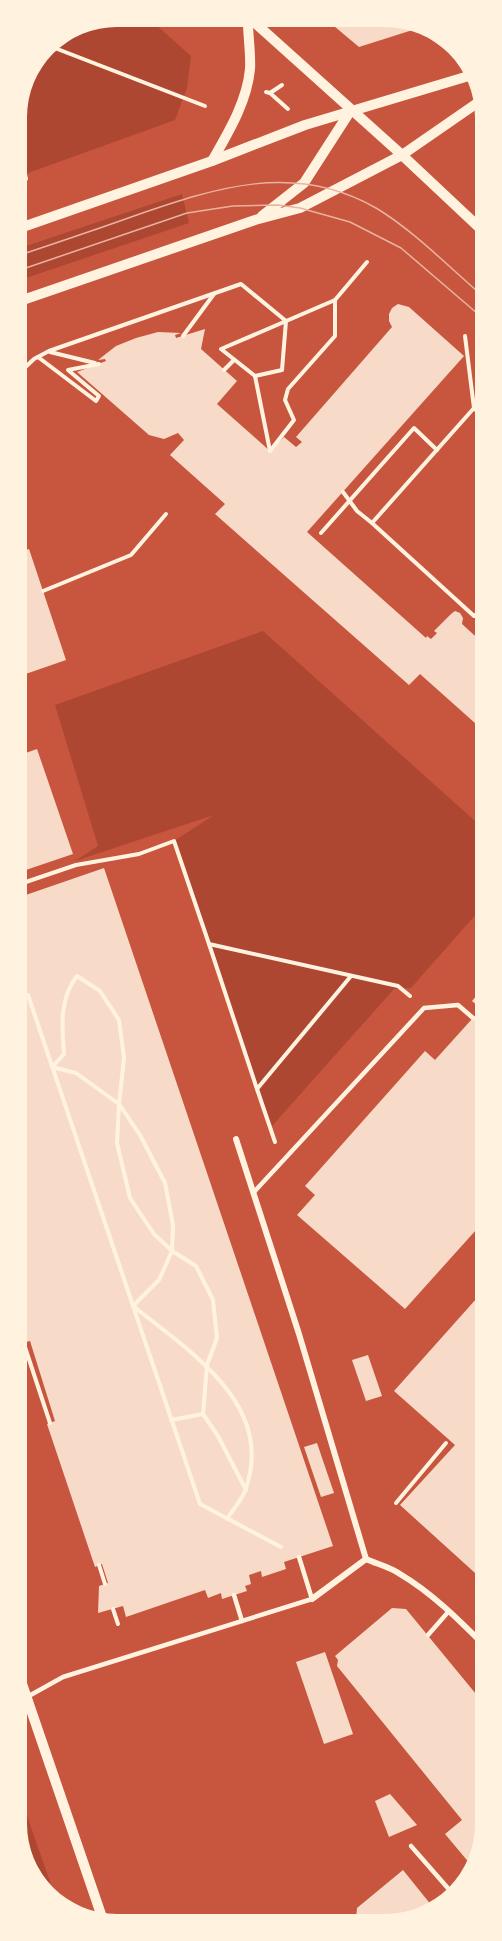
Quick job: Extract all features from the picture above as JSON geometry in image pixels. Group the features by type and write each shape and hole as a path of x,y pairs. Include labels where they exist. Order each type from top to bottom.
{"street":[{"path":"212,160 236,120 250,70 248,27"},
{"path":"260,27 475,224"},
{"path":"27,225 351,110 465,77"},
{"path":"27,299 255,220 300,208 359,175 402,155 474,105"},
{"path":"255,220 304,183 351,110"},
{"path":"236,1139 299,1334 366,1559"},
{"path":"312,1599 366,1559"},
{"path":"366,1559 399,1573 449,1611 475,1636"},
{"path":"27,1712 100,1912"}],"lane":[{"path":"254,1192 424,1008 458,1005 473,1018"},
{"path":"27,1695 63,1677 312,1599 299,1557"},
{"path":"234,1595 242,1621"},
{"path":"428,1635 449,1611"},
{"path":"411,1846 448,1888"}],"path":[{"path":"58,49 205,106"},
{"path":"270,93 282,85"},
{"path":"259,91 270,93 291,111"},
{"path":"334,300 335,336 288,389 285,400 294,420 270,451 255,376 221,349 334,300 367,262"},
{"path":"27,366 49,351 241,284 286,321"},
{"path":"183,336 214,294"},
{"path":"255,376 282,370 286,321"},
{"path":"372,524 474,408 465,336"},
{"path":"38,357 96,401 99,396 68,370 99,364 49,351"},
{"path":"224,370 234,360"},
{"path":"321,533 414,428 437,450"},
{"path":"343,492 357,511 475,615"},
{"path":"43,591 131,555 165,514"},
{"path":"27,882 76,865 139,854 174,841 276,1146"},
{"path":"209,944 398,986 424,1008"},
{"path":"52,1068 64,1054 61,1021 69,987 77,976 100,991 119,1020 124,1058 118,1104 117,1143 130,1198 154,1234 172,1251 196,1266 213,1300 217,1338 207,1365 203,1414 218,1436 246,1490"},
{"path":"257,1089 351,976"},
{"path":"28,995 200,1504 281,1547"},
{"path":"52,1068 76,1072 118,1104 140,1136 165,1183 172,1225 172,1251 159,1280 133,1306"},
{"path":"133,1306 207,1365 242,1410 252,1437 253,1464 246,1490 227,1519"},
{"path":"27,1353 50,1423"},
{"path":"171,1420 203,1414"},
{"path":"396,1503 446,1443"},
{"path":"99,1565 105,1584"},
{"path":"113,1609 118,1624"}],"shaded area":[{"path":"117,27 158,27 191,56 187,88 175,120 27,173 27,111 36,77 58,49 88,32"},
{"path":"182,194 189,223 27,278 27,246"},
{"path":"263,631 475,821 475,915 411,988 394,989 272,1126 257,1089 174,841 214,815 75,861 98,846 55,705"},
{"path":"27,1816 51,1885 42,1874 30,1848"}],"building":[{"path":"335,27 385,27 410,31 359,47"},
{"path":"398,304 409,307 464,356 307,532 426,638 427,636 431,639 437,633 434,631 455,611 460,613 463,618 462,624 475,636 475,723 420,674 409,685 215,514 225,504 170,455 184,440 178,433 164,439 149,435 77,372 106,361 105,359 98,360 116,346 136,338 158,332 181,333 175,335 176,338 205,329 201,349 237,381 217,404 270,451 284,437 296,447 302,442 296,437 392,327 389,314"},
{"path":"29,549 66,660 27,674 27,550"},
{"path":"37,749 73,854 27,870 27,752"},
{"path":"104,868 333,1546 284,1562 286,1569 262,1577 261,1571 249,1575 251,1584 245,1586 247,1591 222,1599 221,1593 208,1598 205,1590 126,1617 123,1606 98,1613 99,1586 108,1583 102,1564 95,1567 47,1424 55,1421 30,1341 27,1342 27,895"},
{"path":"475,1016 475,1231 405,1309 297,1215 315,1195 305,1186 425,1051 435,1060"},
{"path":"475,1300 475,1573 400,1505 455,1445 394,1391"},
{"path":"368,1355 382,1396 366,1401 352,1360"},
{"path":"317,1443 334,1493 321,1497 304,1447"},
{"path":"392,1608 406,1609 475,1693 475,1830 467,1860 445,1834 462,1820 337,1666 338,1660 335,1656"},
{"path":"325,1652 353,1734 324,1744 296,1662"},
{"path":"390,1794 417,1825 389,1837 375,1801"},
{"path":"403,1870 429,1902 409,1911 385,1914 356,1914 357,1908"}],"tram line":[{"path":"27,253 194,196 255,184 285,182 315,185 345,194 376,208 418,238 475,289"},
{"path":"27,268 187,213 233,206 278,205 300,208 350,222 401,248 475,311"}]}
